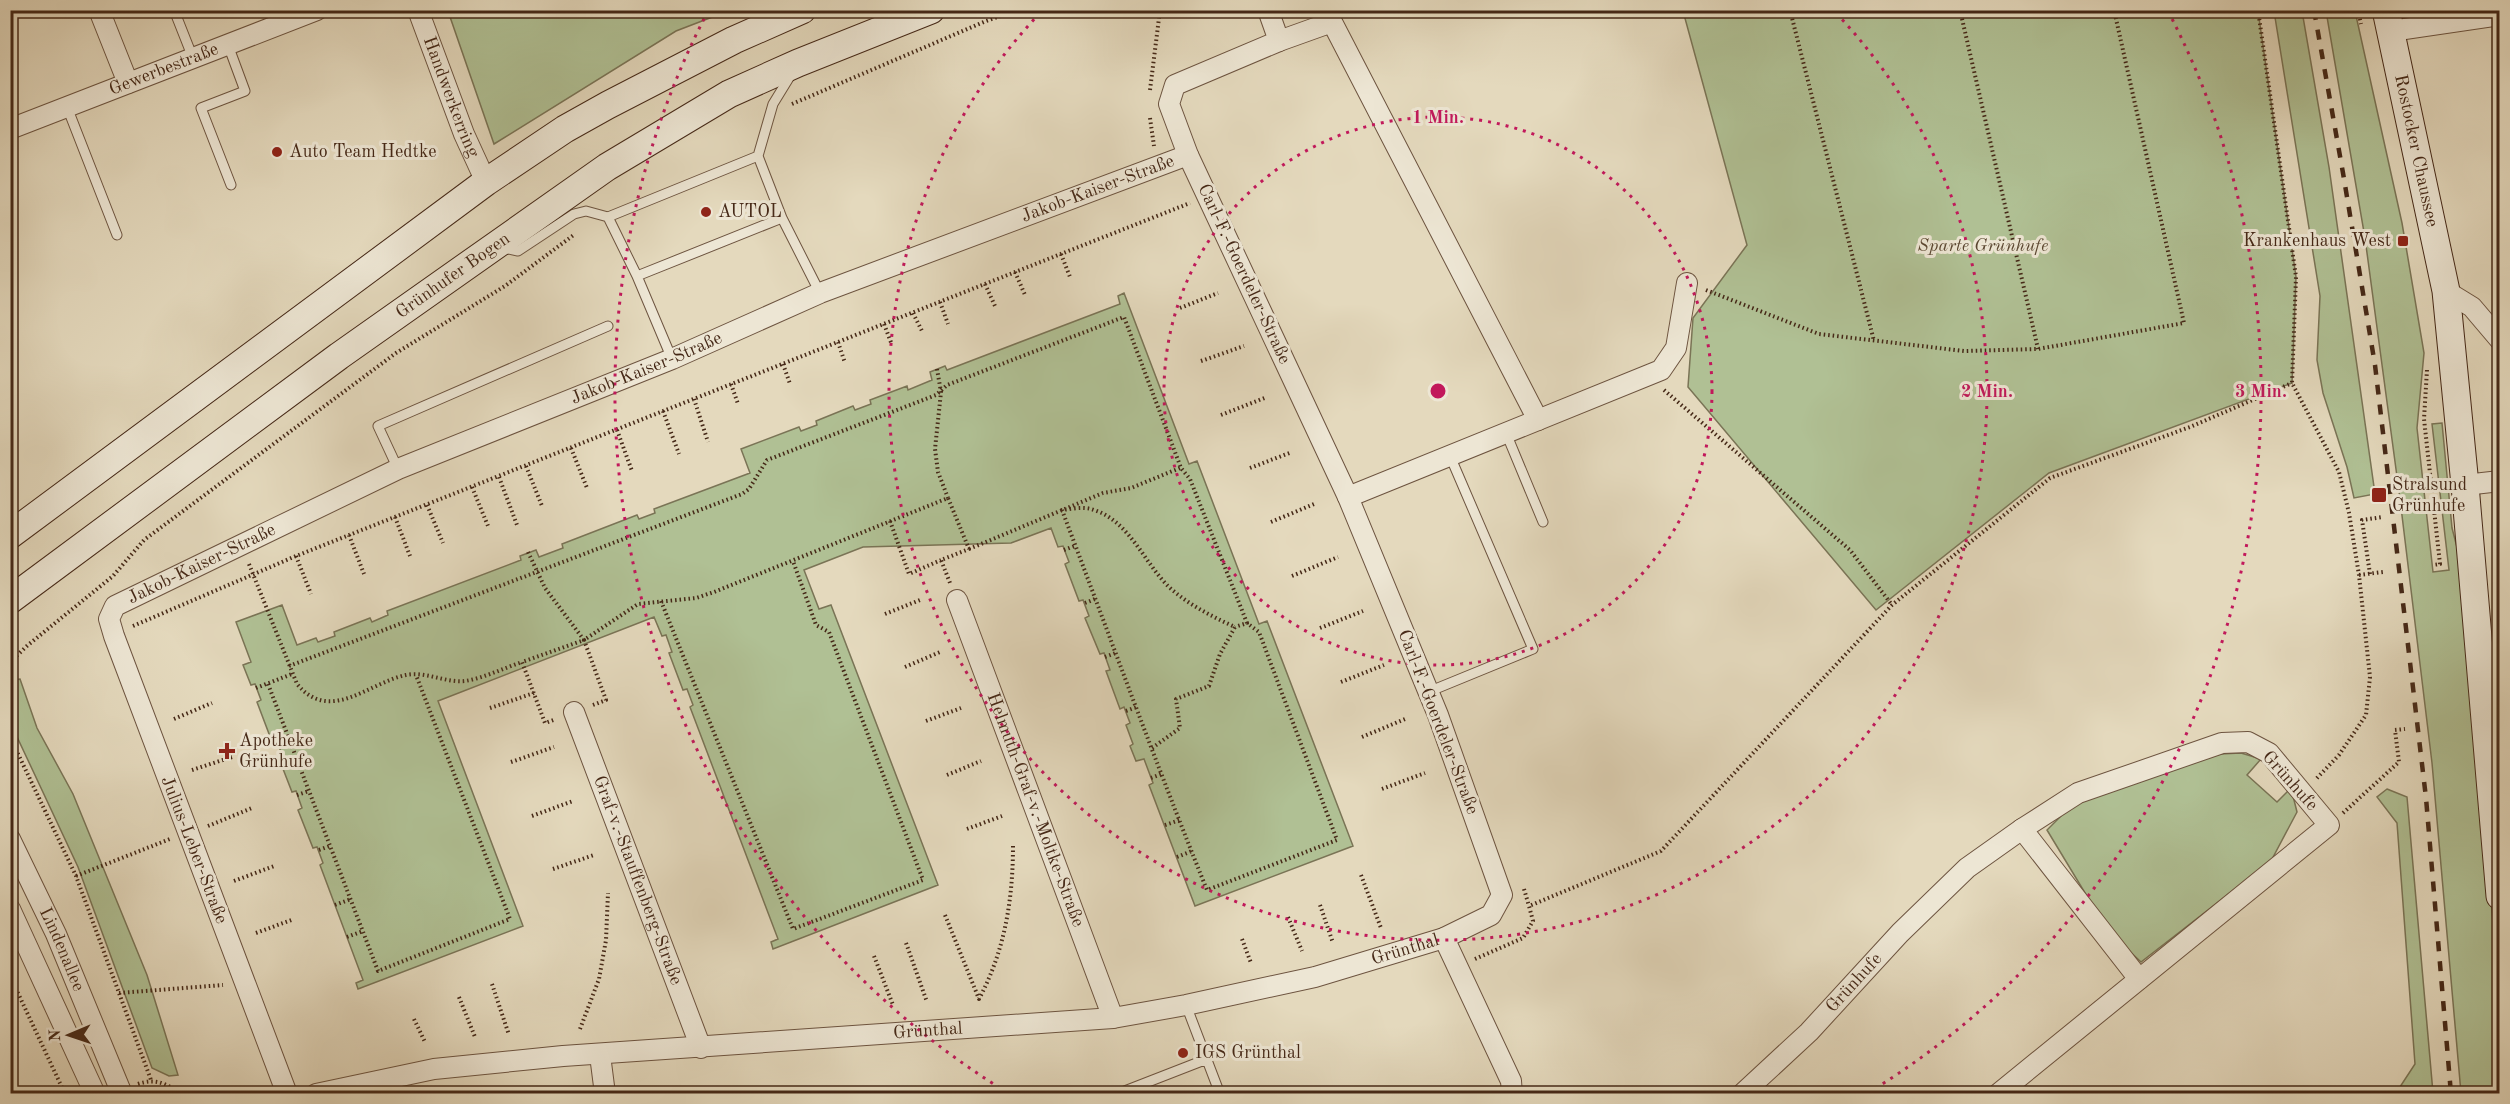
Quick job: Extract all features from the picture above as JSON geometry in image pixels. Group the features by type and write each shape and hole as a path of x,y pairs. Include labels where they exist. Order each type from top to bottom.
{"main road":[{"path":"10,535 486,182 564,129 734,40 802,10"},
{"name":"Grünhufer Bogen","path":"13,601 339,356 493,245 607,167 729,94 798,63 931,10"},
{"name":"Rostocker Chaussee","path":"2389,21 2446,291 2465,485 2499,896"}],"street":[{"path":"99,10 128,83"},
{"name":"Gewerbestraße","path":"10,129 317,10"},
{"name":"Handwerkerring","path":"418,10 464,134 486,182"},
{"path":"1268,10 1279,41"},
{"path":"2389,21 2499,15"},
{"name":"Carl-F.-Goerdeler-Straße","path":"1498,882 1428,692 1348,497 1209,195 1188,155 1169,104 1175,85 1332,21 1538,420"},
{"name":"Jakob-Kaiser-Straße","path":"115,606 398,469 672,359 820,293 1188,155"},
{"path":"1348,497 1661,370 1676,348 1687,283"},
{"path":"2446,291 2472,307 2499,340"},
{"path":"2465,485 2499,481"},
{"name":"Helmuth-Graf-v.-Moltke-Straße","path":"957,600 1113,1018"},
{"name":"Julius-Leber-Straße","path":"115,606 109,619 114,636 286,1094"},
{"name":"Graf-v.-Stauffenberg-Straße","path":"574,712 701,1048"},
{"name":"Grünhufe","path":"1742,1094 1809,1032 1900,933 1959,876 2022,829 2078,793 2222,743 2248,742 2269,753 2329,825 1998,1094"},
{"path":"2022,829 2139,979"},
{"name":"Lindenallee","path":"10,839 57,934 121,1092"},
{"name":"Grünthal","path":"316,1094 434,1070 600,1055 1113,1018 1186,1005 1315,977 1444,938 1491,915 1502,895 1498,882"},
{"name":"Lindenallee","path":"10,909 95,1094"},
{"path":"1444,938 1511,1081 1512,1094"},
{"path":"600,1055 605,1094"}],"lane":[{"path":"174,10 192,58"},
{"path":"228,45 245,92 201,108 231,185"},
{"path":"798,63 773,104 758,156 782,218 820,293"},
{"path":"67,107 117,235"},
{"path":"493,245 518,251 574,214 586,211 608,217 758,156"},
{"path":"608,217 637,276 672,359"},
{"path":"637,276 782,218"},
{"path":"398,469 378,426 608,326"},
{"path":"1506,433 1543,522"},
{"path":"1428,692 1533,649 1450,456"},
{"path":"1186,1005 1220,1094"},
{"path":"1117,1094 1207,1059"}],"path":[{"path":"773,104 784,108 986,21 1018,10"},
{"path":"1791,10 1874,341"},
{"path":"1960,10 2038,349"},
{"path":"1687,283 1820,334 1964,351 2038,349 2184,323 2114,10"},
{"path":"2258,10 2296,277 2292,383 2339,471 2359,575 2370,677 2366,715 2325,772 2301,791"},
{"path":"2358,10 2363,32"},
{"path":"114,636 296,556 1209,195"},
{"path":"10,662 113,576 144,540 396,353 505,286 564,244 578,232 591,212"},
{"path":"1062,254 1070,277"},
{"path":"1016,272 1025,295"},
{"path":"985,284 994,306"},
{"path":"1180,308 1218,293"},
{"path":"940,302 948,324"},
{"path":"913,313 923,333"},
{"path":"289,666 742,494 749,489 767,460 941,392 947,385 1124,317 1180,468 1190,478 1247,623 1259,632 1337,840 1207,890 1062,510"},
{"path":"884,324 892,345"},
{"path":"838,342 845,363"},
{"path":"1201,361 1244,346"},
{"path":"783,364 790,384"},
{"path":"2427,367 2424,419 2440,564 2433,565"},
{"path":"937,369 941,392 934,449 938,472 969,549"},
{"path":"1648,376 1850,550 1892,605"},
{"path":"1456,967 1522,938 1533,921 1529,906 1661,851 1892,605 2050,478 2190,427 2292,383"},
{"path":"731,384 738,404"},
{"path":"1221,415 1267,398"},
{"path":"694,399 708,442"},
{"path":"663,411 679,454"},
{"path":"617,430 632,471"},
{"path":"572,448 587,488"},
{"path":"1251,468 1292,452"},
{"path":"526,466 542,506"},
{"path":"890,521 909,573 1103,494 1131,488 1180,468"},
{"path":"499,477 517,525"},
{"path":"472,487 488,526"},
{"path":"240,544 292,674 304,692 320,701 339,701 406,675 465,681 522,662 584,640 638,604 705,595 948,498"},
{"path":"1271,522 1314,504"},
{"path":"427,505 443,543"},
{"path":"1062,510 1094,510 1110,519 1125,530 1168,585 1197,608 1235,627"},
{"path":"395,517 410,556"},
{"path":"2370,574 2362,520 2383,517"},
{"path":"349,535 364,574"},
{"path":"1064,550 1075,546"},
{"path":"522,662 545,723 606,700 584,640 545,588 528,552"},
{"path":"296,556 311,594"},
{"path":"1292,576 1338,557"},
{"path":"942,560 957,600"},
{"path":"661,601 793,929 923,880 829,632 816,625 793,561"},
{"path":"2359,575 2383,572"},
{"path":"1085,603 1095,599"},
{"path":"885,614 920,600"},
{"path":"1320,628 1363,611"},
{"path":"1152,748 1180,728 1176,699 1209,686 1220,654 1235,627 1247,623"},
{"path":"905,667 940,652"},
{"path":"1105,657 1116,652"},
{"path":"1341,682 1384,665"},
{"path":"256,688 292,674"},
{"path":"268,684 378,971 510,919 416,675"},
{"path":"490,708 534,693"},
{"path":"174,719 212,703"},
{"path":"1126,711 1137,707"},
{"path":"926,721 961,708"},
{"path":"1362,737 1405,719"},
{"path":"2329,825 2399,762 2395,730 2405,729"},
{"path":"10,737 76,876 151,1080"},
{"path":"277,741 288,737"},
{"path":"511,762 554,747"},
{"path":"192,770 232,757"},
{"path":"947,775 981,761"},
{"path":"1382,789 1425,773"},
{"path":"1151,778 1162,774"},
{"path":"297,795 309,791"},
{"path":"532,816 573,801"},
{"path":"76,876 252,808"},
{"path":"967,829 1002,816"},
{"path":"1165,825 1180,820"},
{"path":"945,915 979,999 992,974 1006,926 1013,873 1013,845"},
{"path":"319,850 330,846"},
{"path":"1177,857 1192,852"},
{"path":"553,869 594,855"},
{"path":"234,881 274,866"},
{"path":"1361,875 1381,928"},
{"path":"580,1029 599,979 606,940 608,893"},
{"path":"335,905 351,899"},
{"path":"1320,905 1333,943"},
{"path":"1288,917 1302,951"},
{"path":"256,933 294,919"},
{"path":"347,937 363,931"},
{"path":"1242,939 1251,963"},
{"path":"906,944 927,1002"},
{"path":"874,956 893,1005"},
{"path":"10,976 65,1094"},
{"path":"119,993 244,983"},
{"path":"492,984 509,1035"},
{"path":"459,997 475,1037"},
{"path":"414,1018 425,1042"},
{"path":"121,1092 151,1080 166,1083 181,1094"}],"green space":[{"path":"448,10 728,11 676,31 494,144"},
{"name":"Sparte Grünhufe","path":"1683,11 2258,11 2296,277 2292,383 2049,473 1876,610 1688,387 1693,318 1747,245"},
{"path":"2274,11 2302,11 2329,167 2375,494 2354,498 2347,467 2323,393 2317,360 2320,296"},
{"path":"2326,11 2355,11 2402,223 2424,353 2417,428 2433,572 2449,570 2432,424 2442,423 2452,528 2465,578 2499,998 2499,1093 2461,1093 2432,763 2400,499 2365,238"},
{"path":"1124,293 1189,464 1197,461 1259,624 1267,621 1353,846 1195,906 1149,785 1153,783 1144,759 1136,761 1130,746 1133,744 1126,725 1130,723 1124,707 1120,709 1106,671 1110,670 1104,653 1100,654 1085,618 1089,616 1083,600 1079,601 1065,564 1069,562 1063,546 1058,547 1051,528 1011,543 863,547 804,570 819,609 831,605 938,885 773,949 771,942 778,939 690,707 693,705 687,689 683,690 669,653 672,652 666,635 662,636 654,617 438,701 523,926 358,989 356,983 363,980 320,865 323,863 317,847 313,848 298,810 302,808 296,791 292,792 278,756 282,754 275,738 271,739 257,702 261,700 255,684 251,685 243,665 251,662 236,622 282,605 297,645 316,638 318,642 335,636 334,632 370,618 372,622 388,615 387,611 521,560 520,556 536,550 539,557 563,548 562,544 637,515 639,519 655,513 654,509 750,473 741,449 799,427 801,431 817,425 816,421 853,406 855,410 871,404 870,400 907,386 908,390 932,380 930,372 945,366 947,370 1120,304 1118,296"},
{"path":"20,679 37,728 73,794 147,975 178,1075 169,1076 152,1068 78,867 11,724 11,680"},
{"path":"2241,753 2261,759 2247,775 2277,802 2291,788 2297,812 2271,861 2141,962 2108,931 2047,830 2073,804 2220,754"},
{"path":"2387,789 2407,797 2433,1093 2396,1093 2415,1064 2397,823 2377,797"}],"railway":[{"path":"2314,10 2375,365 2426,798 2451,1094"}],"place":[{"name":"Auto Team Hedtke","path":"277,152"},
{"name":"AUTOL","path":"706,212"},
{"name":"Krankenhaus West","path":"2403,241"},
{"name":"Stralsund Grünhufe","path":"2379,495"},
{"name":"Apotheke Grünhufe","path":"227,751"},
{"name":"IGS Grünthal","path":"1183,1053"}]}
